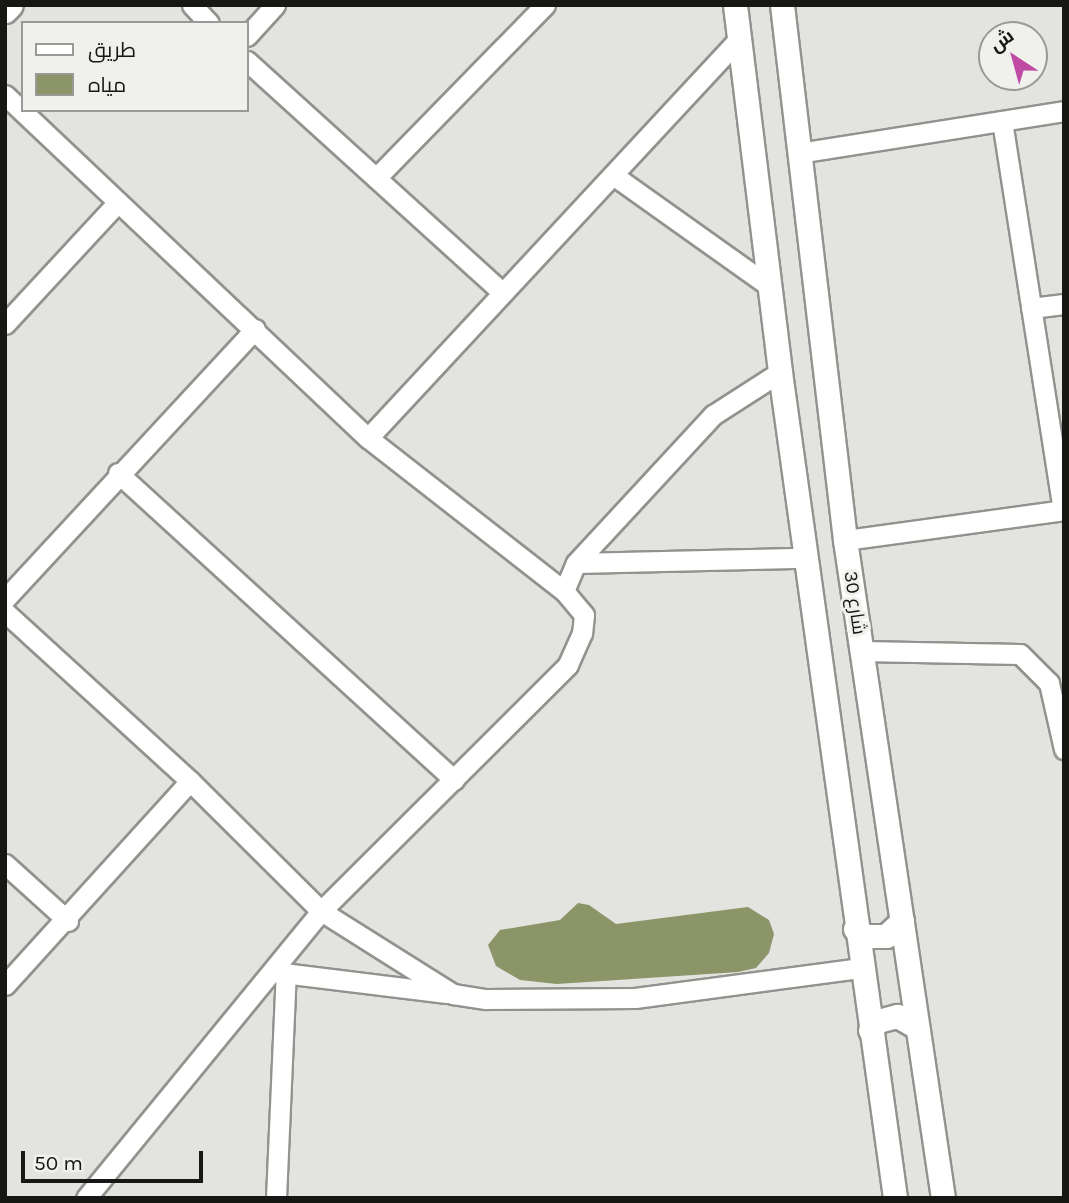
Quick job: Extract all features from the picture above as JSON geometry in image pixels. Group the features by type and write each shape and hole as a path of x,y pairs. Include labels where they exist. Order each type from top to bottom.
{"street":[{"path":"5,11 10,5"},
{"path":"192,5 207,21"},
{"path":"248,35 275,5"},
{"path":"376,178 545,5"},
{"path":"735,5 780,372 855,929 895,1198"},
{"name":"شارع 30","path":"782,5 845,540 943,1198"},
{"path":"368,438 738,40"},
{"path":"248,62 503,293"},
{"path":"5,95 21,110"},
{"path":"799,153 1064,111"},
{"path":"23,112 368,438 564,591 584,615 582,634 568,665 321,911 278,972 86,1198"},
{"path":"845,540 1064,510 1056,413 1031,308 1002,121"},
{"path":"613,175 769,286"},
{"path":"5,324 118,202"},
{"path":"1031,308 1064,304"},
{"path":"5,599 118,473 255,329"},
{"path":"564,591 576,563 713,415 780,372"},
{"path":"118,473 454,780"},
{"path":"576,563 805,558"},
{"path":"5,612 190,781 321,911 453,994"},
{"path":"862,651 1020,654 1049,683 1058,697 1064,749"},
{"path":"5,985 68,921 190,781"},
{"path":"5,864 68,921"},
{"path":"855,929 866,936 886,936 902,921"},
{"path":"278,972 498,1000 635,998 861,968"},
{"path":"276,1198 278,972"},
{"path":"870,1030 878,1021 897,1016 917,1027"}],"water":[{"path":"578,903 589,905 616,924 748,907 769,920 774,934 769,953 756,968 738,972 557,984 520,980 496,966 488,945 500,930 560,920"}]}
